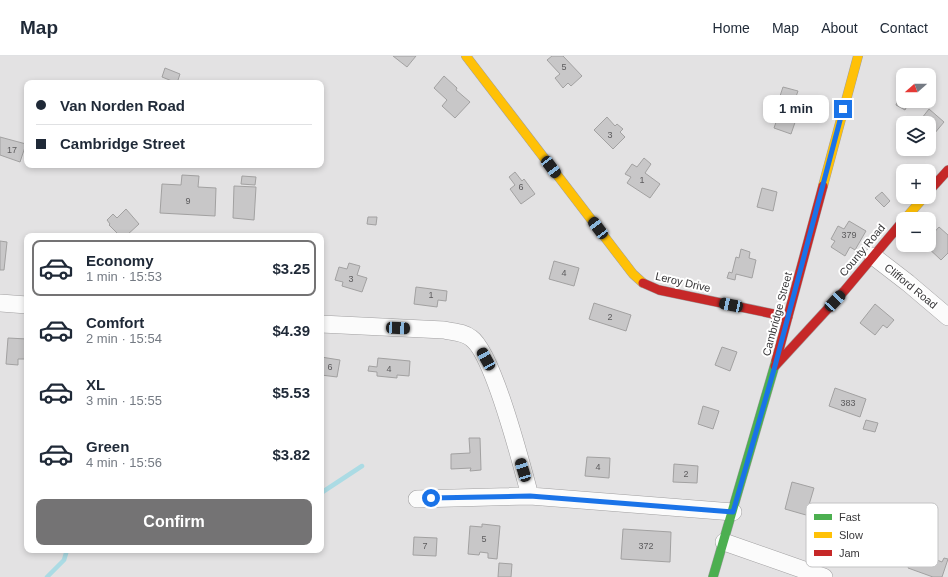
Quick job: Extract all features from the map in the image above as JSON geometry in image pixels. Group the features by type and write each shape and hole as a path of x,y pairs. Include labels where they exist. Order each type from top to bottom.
{"street":[{"name":"Leroy Drive","path":"466,56 633,274 640,281 659,290 788,317"},
{"name":"Cambridge Street","path":"713,577 775,366 858,56"},
{"path":"936,183 948,170"},
{"name":"County Road","path":"911,212 918,204"},
{"name":"County Road","path":"775,366 845,290 896,229"},
{"name":"Clifford Road","path":"873,256 948,317"},
{"path":"0,303 24,305"},
{"path":"324,324 444,330 464,334 472,338 479,346 486,359 497,386 530,496"},
{"path":"417,499 530,496 733,512"},
{"path":"724,542 824,577"}],"building":[{"path":"393,56 416,56 407,67"},
{"path":"552,56 563,56 582,76 571,86 568,83 563,88 555,78 560,74 547,60"},
{"path":"165,68 180,74 178,80 170,80 162,77"},
{"path":"444,76 457,88 456,90 470,102 455,118 442,106 447,100 434,88"},
{"path":"783,87 798,91 793,105 800,108 791,134 774,128 783,102 785,103 787,99 780,96"},
{"path":"929,109 944,122 936,132 936,116 924,116"},
{"path":"607,117 615,126 617,124 623,129 620,132 625,137 613,149 594,130"},
{"path":"0,137 24,143 24,150 20,162 0,155"},
{"path":"644,158 651,164 645,173 660,184 650,198 627,183 631,177 625,174 632,164 637,167"},
{"path":"515,172 522,181 524,179 535,194 521,204 510,189 515,185 509,177"},
{"path":"182,175 199,176 198,187 216,188 215,216 160,213 162,184 181,185"},
{"path":"242,176 256,177 255,185 241,184"},
{"path":"234,186 256,187 254,220 233,218"},
{"path":"762,188 777,192 773,211 757,207"},
{"path":"882,192 890,201 884,207 875,198"},
{"path":"126,209 139,224 129,233 117,233 109,225 110,224 107,220 113,214 117,218"},
{"path":"368,217 377,217 376,225 367,224"},
{"path":"849,221 866,231 855,250 850,247 845,256 831,247 835,241 831,239 838,226 844,229"},
{"path":"939,227 948,235 948,253 941,260 932,252 936,252 936,230"},
{"path":"0,241 7,242 4,270 0,270"},
{"path":"741,249 750,252 749,258 756,260 752,278 736,274 735,280 727,278 729,272 732,273 736,257 739,258"},
{"path":"554,261 579,268 574,286 549,279"},
{"path":"349,263 360,266 357,275 367,278 362,292 342,286 343,282 335,280 339,267 347,269"},
{"path":"416,287 447,291 446,301 438,300 437,307 414,304"},
{"path":"594,303 631,315 626,331 589,319"},
{"path":"875,304 894,320 887,328 883,325 875,335 860,323"},
{"path":"8,338 24,339 24,359 18,359 18,365 6,364"},
{"path":"722,347 737,352 730,371 715,365"},
{"path":"324,357 340,360 337,377 324,375"},
{"path":"378,358 410,361 409,376 397,375 397,378 377,376 377,372 368,371 369,366 377,367"},
{"path":"835,388 866,399 860,417 829,406"},
{"path":"703,406 719,411 713,429 698,424"},
{"path":"866,420 878,423 875,432 863,429"},
{"path":"469,438 480,438 481,470 470,471 471,468 451,469 451,454 470,453"},
{"path":"587,457 610,458 609,478 585,476"},
{"path":"674,464 698,466 697,483 673,482"},
{"path":"792,482 814,488 810,503 806,503 806,515 785,509"},
{"path":"482,524 500,526 497,559 488,558 488,553 480,552 479,555 468,554 470,526 482,527"},
{"path":"623,529 671,532 670,562 621,559"},
{"path":"414,537 437,538 436,556 413,555"},
{"path":"944,558 948,559 942,577 933,577 908,568 938,567 938,560 942,562"},
{"path":"499,563 512,564 511,577 498,577"}],"waterway":[{"path":"324,491 362,466"},
{"path":"47,577 64,560 66,553"}],"traffic: fast":[{"path":"713,577 776,361"}],"traffic: slow":[{"path":"466,56 633,274 643,283"},
{"path":"823,186 858,56"},
{"path":"911,212 918,204"}],"traffic: jam":[{"path":"936,183 948,170"},
{"path":"776,361 823,186"},
{"path":"775,366 845,290 896,229"},
{"path":"643,283 659,290 788,317"}],"route":[{"path":"431,498 530,496 733,512 775,366 843,109"}]}
